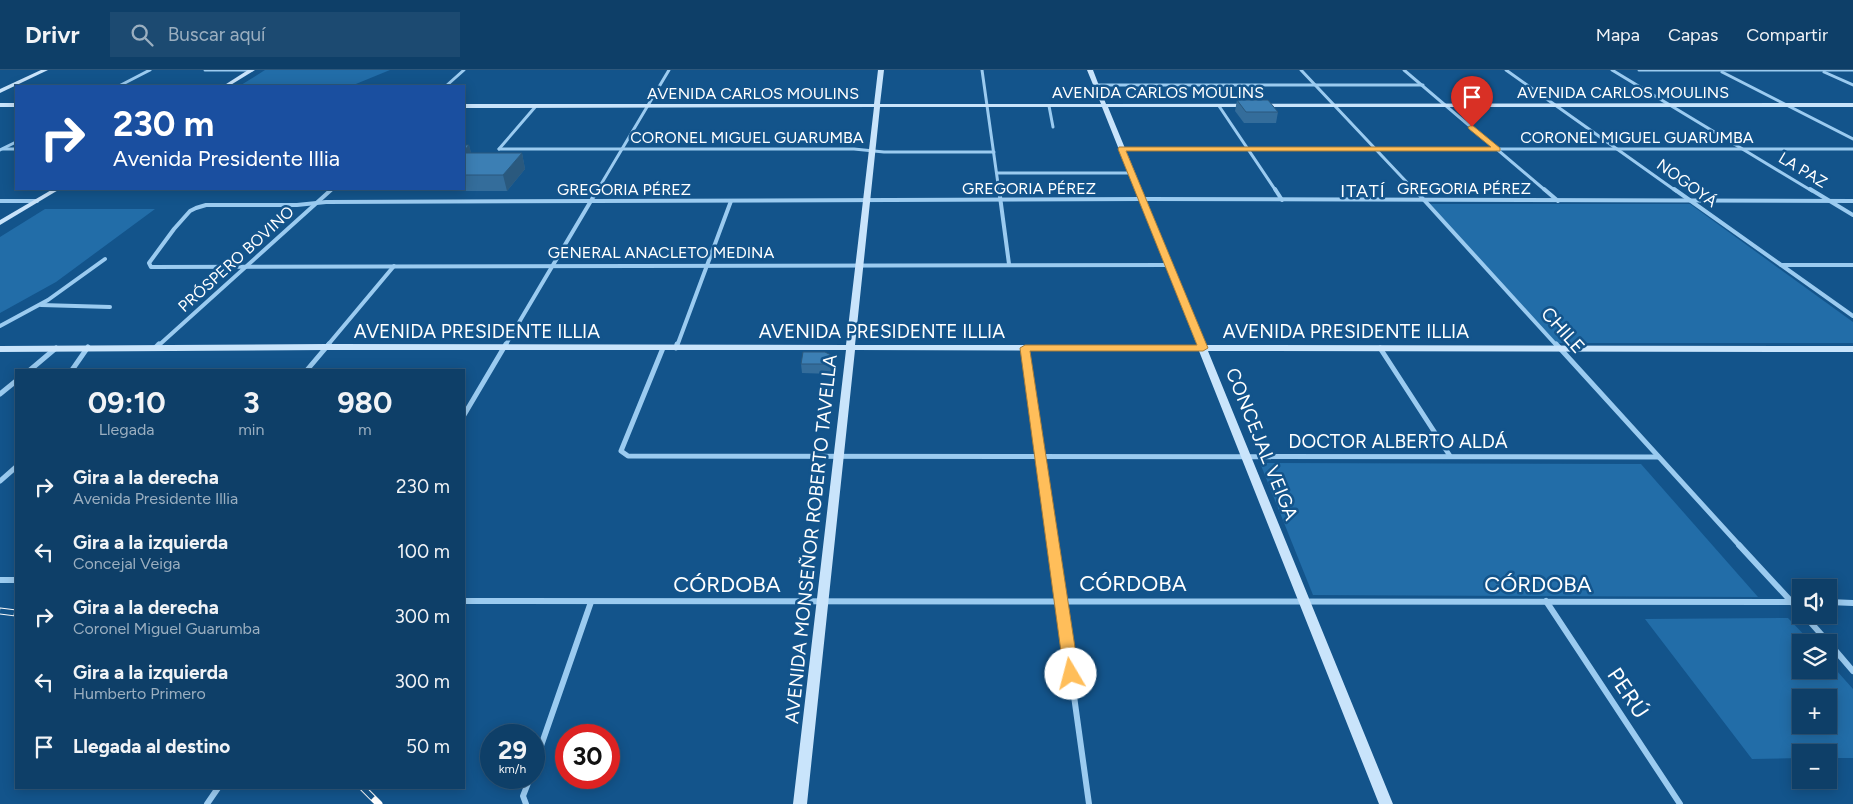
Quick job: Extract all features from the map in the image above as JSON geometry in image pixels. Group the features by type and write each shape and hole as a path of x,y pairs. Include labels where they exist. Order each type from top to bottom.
{"street":[{"path":"0,91 45,70"},
{"path":"121,85 150,70"},
{"path":"205,70 252,70"},
{"path":"228,85 252,70"},
{"path":"447,85 464,70"},
{"path":"465,413 669,70"},
{"name":"AVENIDA MONSEÑOR ROBERTO TAVELLA","path":"800,804 881,70"},
{"path":"982,70 1009,264"},
{"path":"1084,70 1090,70"},
{"name":"CONCEJAL VEIGA","path":"1090,70 1386,804"},
{"name":"CHILE","path":"1301,70 1424,200 1792,601"},
{"path":"1404,70 1558,201"},
{"name":"NOGOYÁ","path":"1506,70 1853,316"},
{"name":"LA PAZ","path":"1612,70 1853,215"},
{"path":"1639,70 1853,70"},
{"path":"1719,70 1853,138"},
{"path":"1820,70 1853,85"},
{"path":"1096,85 1423,85"},
{"path":"0,105 15,105"},
{"name":"AVENIDA CARLOS MOULINS","path":"465,106 1853,105"},
{"name":"CORONEL MIGUEL GUARUMBA","path":"536,106 499,148 994,152"},
{"path":"1049,106 1053,127"},
{"path":"1219,106 1282,200"},
{"path":"1,150 15,143"},
{"path":"1,150 15,149"},
{"name":"CORONEL MIGUEL GUARUMBA","path":"1121,149 1853,149"},
{"path":"997,173 1132,174"},
{"path":"0,224 55,190"},
{"name":"PRÓSPERO BOVINO","path":"156,348 331,190"},
{"name":"GREGORIA PÉREZ","path":"151,267 149,263 154,255 179,223 190,211 206,206 316,203 867,200 1853,201"},
{"path":"0,201 37,201"},
{"path":"676,348 709,265 731,201"},
{"path":"0,326 74,283 105,259"},
{"name":"GENERAL ANACLETO MEDINA","path":"151,267 860,264 1170,265"},
{"path":"1780,265 1853,265"},
{"path":"308,369 394,266"},
{"path":"39,305 110,307"},
{"name":"AVENIDA PRESIDENTE ILLIA","path":"0,349 326,347 1558,347 1853,349"},
{"path":"31,369 57,348"},
{"path":"73,369 88,348"},
{"name":"DOCTOR ALBERTO ALDÁ","path":"663,348 620,451 628,456 1658,457"},
{"path":"1025,348 1089,804"},
{"path":"1380,348 1450,456"},
{"path":"0,394 15,382"},
{"path":"0,481 15,468"},
{"path":"0,580 15,580"},
{"name":"CÓRDOBA","path":"465,602 1061,600 1792,602"},
{"name":"PERÚ","path":"1546,601 1680,804"},
{"path":"545,735 592,602"},
{"path":"1837,602 1853,602"},
{"path":"1812,624 1820,634"},
{"path":"1837,653 1853,670"},
{"path":"207,804 217,789"},
{"path":"526,789 523,796 526,804"}],"shaded area":[{"path":"265,70 390,70 353,85 241,85"},
{"path":"1426,204 1690,204 1853,322 1853,343 1552,343"},
{"path":"45,209 155,209 56,282 0,313 0,237"},
{"path":"1260,463 1641,464 1758,597 1313,595"},
{"path":"1788,618 1803,634 1792,634 1792,679 1837,679 1837,671 1853,689 1853,758 1837,758 1837,744 1792,744 1792,758 1752,759 1645,619"}],"building":[{"path":"1237,100 1268,100 1278,112 1246,112"},
{"path":"465,153 522,153 503,175 465,175"},
{"path":"803,352 825,352 831,355 830,364 801,364"}],"railway":[{"path":"0,611 15,613"},
{"path":"364,789 379,804"}],"district":[{"name":"ITATÍ","path":"1363,191"}],"route":[{"path":"1071,674 1025,348 1203,348 1121,149 1498,150 1472,127"}]}
